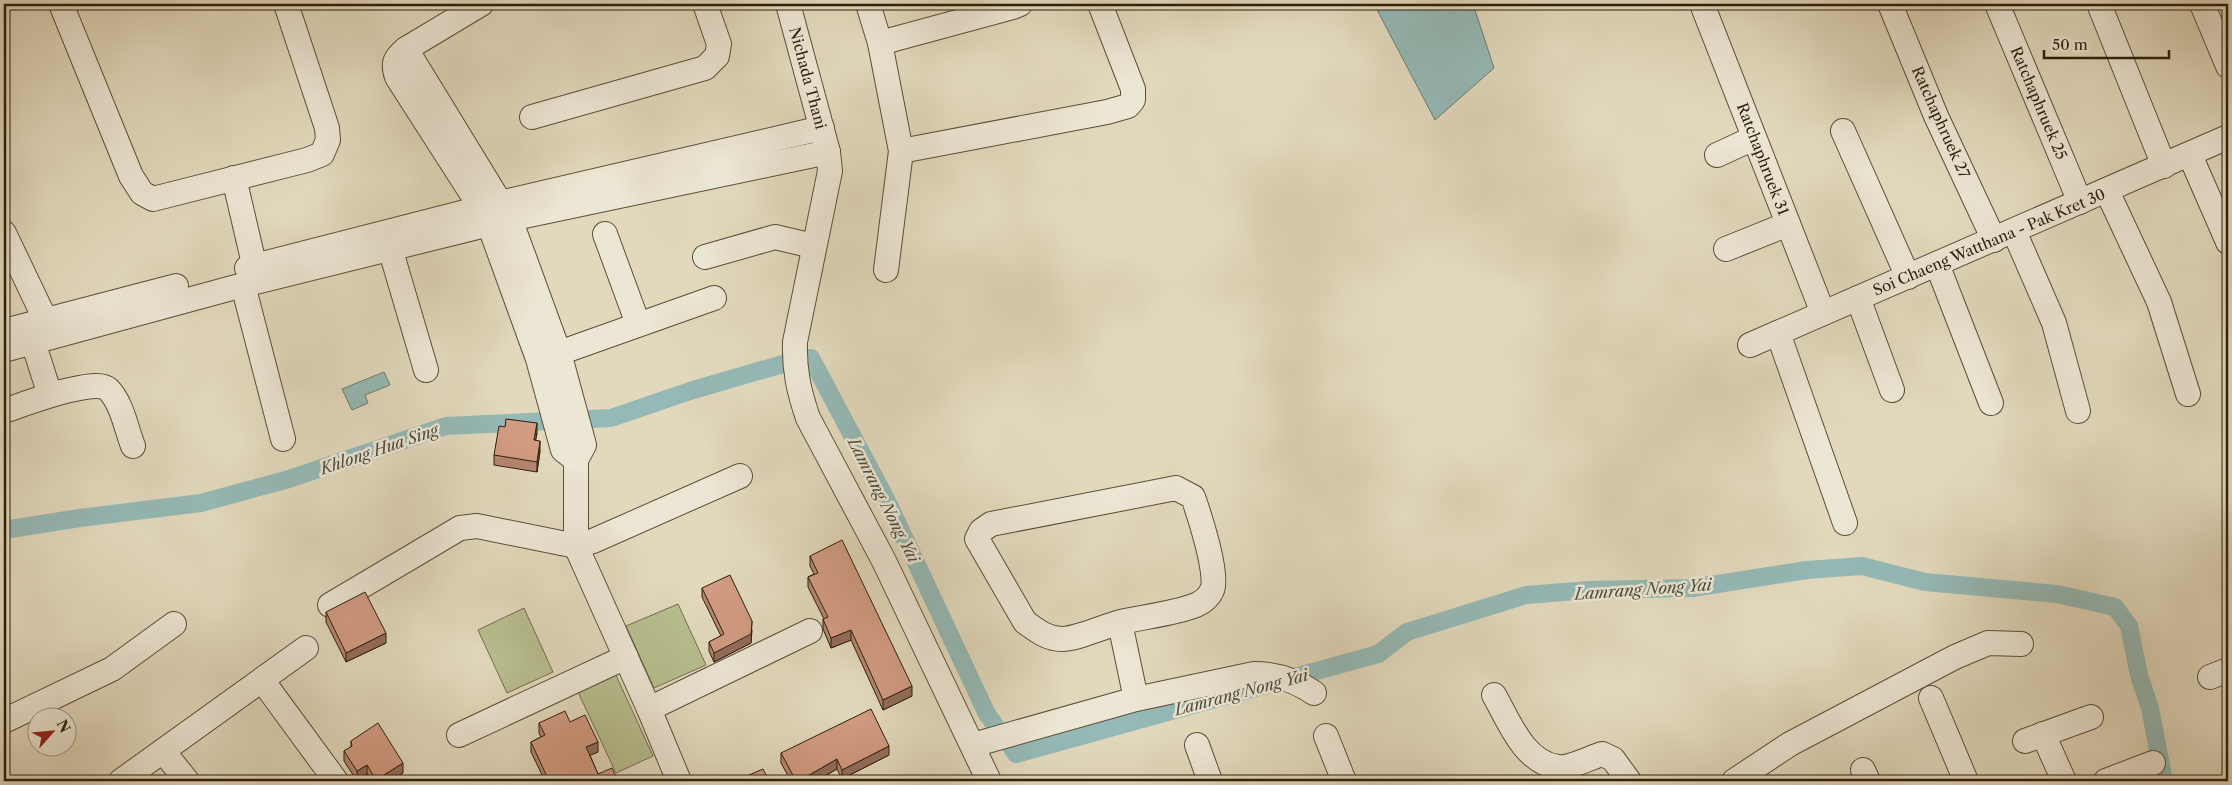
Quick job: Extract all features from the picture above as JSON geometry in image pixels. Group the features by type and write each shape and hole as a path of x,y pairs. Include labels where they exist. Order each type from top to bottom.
{"street":[{"path":"61,4 131,176 142,193 153,199 307,160 322,154 328,140 318,96 286,4"},
{"path":"532,117 705,68 717,56 719,44 705,4"},
{"name":"Nichada Thani","path":"788,4 822,128 828,152 830,171 813,246 795,342 795,365 799,393 808,418 884,561 989,781"},
{"path":"868,4 880,43 901,151 886,270"},
{"path":"880,43 1020,4"},
{"path":"901,151 1107,112 1128,106 1133,100 1132,89 1100,4"},
{"name":"Ratchaphruek 31","path":"1702,4 1824,313"},
{"name":"Ratchaphruek 27","path":"1890,4 1936,116 2054,323 2078,411"},
{"name":"Ratchaphruek 25","path":"1997,4 2080,202"},
{"path":"2098,4 2164,166"},
{"path":"2202,4 2228,66"},
{"path":"473,6 406,49 396,57 393,68 397,77 495,213 559,353 566,419"},
{"path":"4,350 252,277 822,128"},
{"path":"1843,132 1908,277"},
{"name":"Soi Chaeng Watthana - Pak Kret 30","path":"1750,345 2228,137"},
{"path":"1717,155 1754,138"},
{"path":"4,331 45,319 390,248 495,213 828,152"},
{"path":"2190,154 2228,242"},
{"path":"234,178 284,439"},
{"path":"2107,191 2159,302 2188,394"},
{"path":"495,213 538,359 566,419 584,445 576,460 576,546 626,656 679,781"},
{"path":"1726,249 1788,224"},
{"path":"605,234 638,324"},
{"path":"705,256 775,237 813,246"},
{"path":"6,242 45,319"},
{"path":"390,248 426,370"},
{"path":"1937,264 1991,403"},
{"path":"559,353 714,298"},
{"path":"1858,298 1892,390"},
{"path":"45,319 33,342 50,395"},
{"path":"1778,333 1845,523"},
{"path":"4,411 50,395 96,384 106,387 114,396 133,446"},
{"path":"330,605 460,528 477,526 576,546 593,541 740,476"},
{"path":"1176,488 1193,497 1214,574 1214,588 1207,598 1196,605 1120,623 1064,640 1051,638 1037,632 1025,622 977,539 981,531 991,524 1176,488"},
{"path":"1120,623 1136,699"},
{"path":"4,721 112,669 174,624"},
{"path":"649,709 810,631"},
{"path":"1734,781 1790,744 1955,657 1988,643 2021,644"},
{"path":"121,781 306,648"},
{"path":"459,735 626,656"},
{"path":"973,746 1136,699 1254,674 1280,676 1308,689"},
{"path":"262,680 336,781"},
{"path":"1494,695 1524,746 1540,762 1560,768 1602,754 1613,759 1629,781"},
{"path":"1931,698 1966,781"},
{"path":"2064,781 2034,738 2092,718"},
{"path":"1326,736 1344,781"},
{"path":"1197,745 1210,781"},
{"path":"163,751 187,781"},
{"path":"2106,781 2153,763"}],"green space":[{"path":"678,604 706,665 654,688 626,626"},
{"path":"524,608 553,672 507,693 478,630"},
{"path":"615,673 653,756 616,773 577,690"}],"water":[{"path":"1374,4 1473,4 1494,68 1435,120"},
{"path":"384,372 390,385 365,395 368,403 352,410 342,389"}],"building":[{"path":"506,419 537,423 534,440 540,441 537,462 494,455 499,426 505,427"},
{"path":"842,540 912,686 883,700 851,630 831,638 823,619 828,617 808,577 818,573 810,556"},
{"path":"730,575 752,621 751,634 714,653 709,642 724,634 702,588"},
{"path":"365,592 386,633 346,653 326,612"},
{"path":"871,709 889,746 842,770 837,759 796,781 781,753"},
{"path":"565,711 570,722 585,715 598,742 586,747 598,774 612,768 618,781 549,781 531,742 545,735 539,723"},
{"path":"378,723 403,763 376,780 367,765 357,771 344,751 352,746 351,741"},
{"path":"763,769 769,781 735,781"}],"waterway":[{"name":"Lamrang Nong Yai","path":"808,358 811,358 887,501 987,714 995,725"},
{"name":"Khlong Hua Sing","path":"4,530 80,518 201,503 289,479 446,426 611,418 693,390 783,364"},
{"name":"Lamrang Nong Yai","path":"1012,748 1016,754 1378,654 1407,632 1526,595 1589,590 1692,588 1807,570 1862,566 1925,582 2057,594 2115,607 2129,626 2139,675 2150,708 2164,781"}]}
